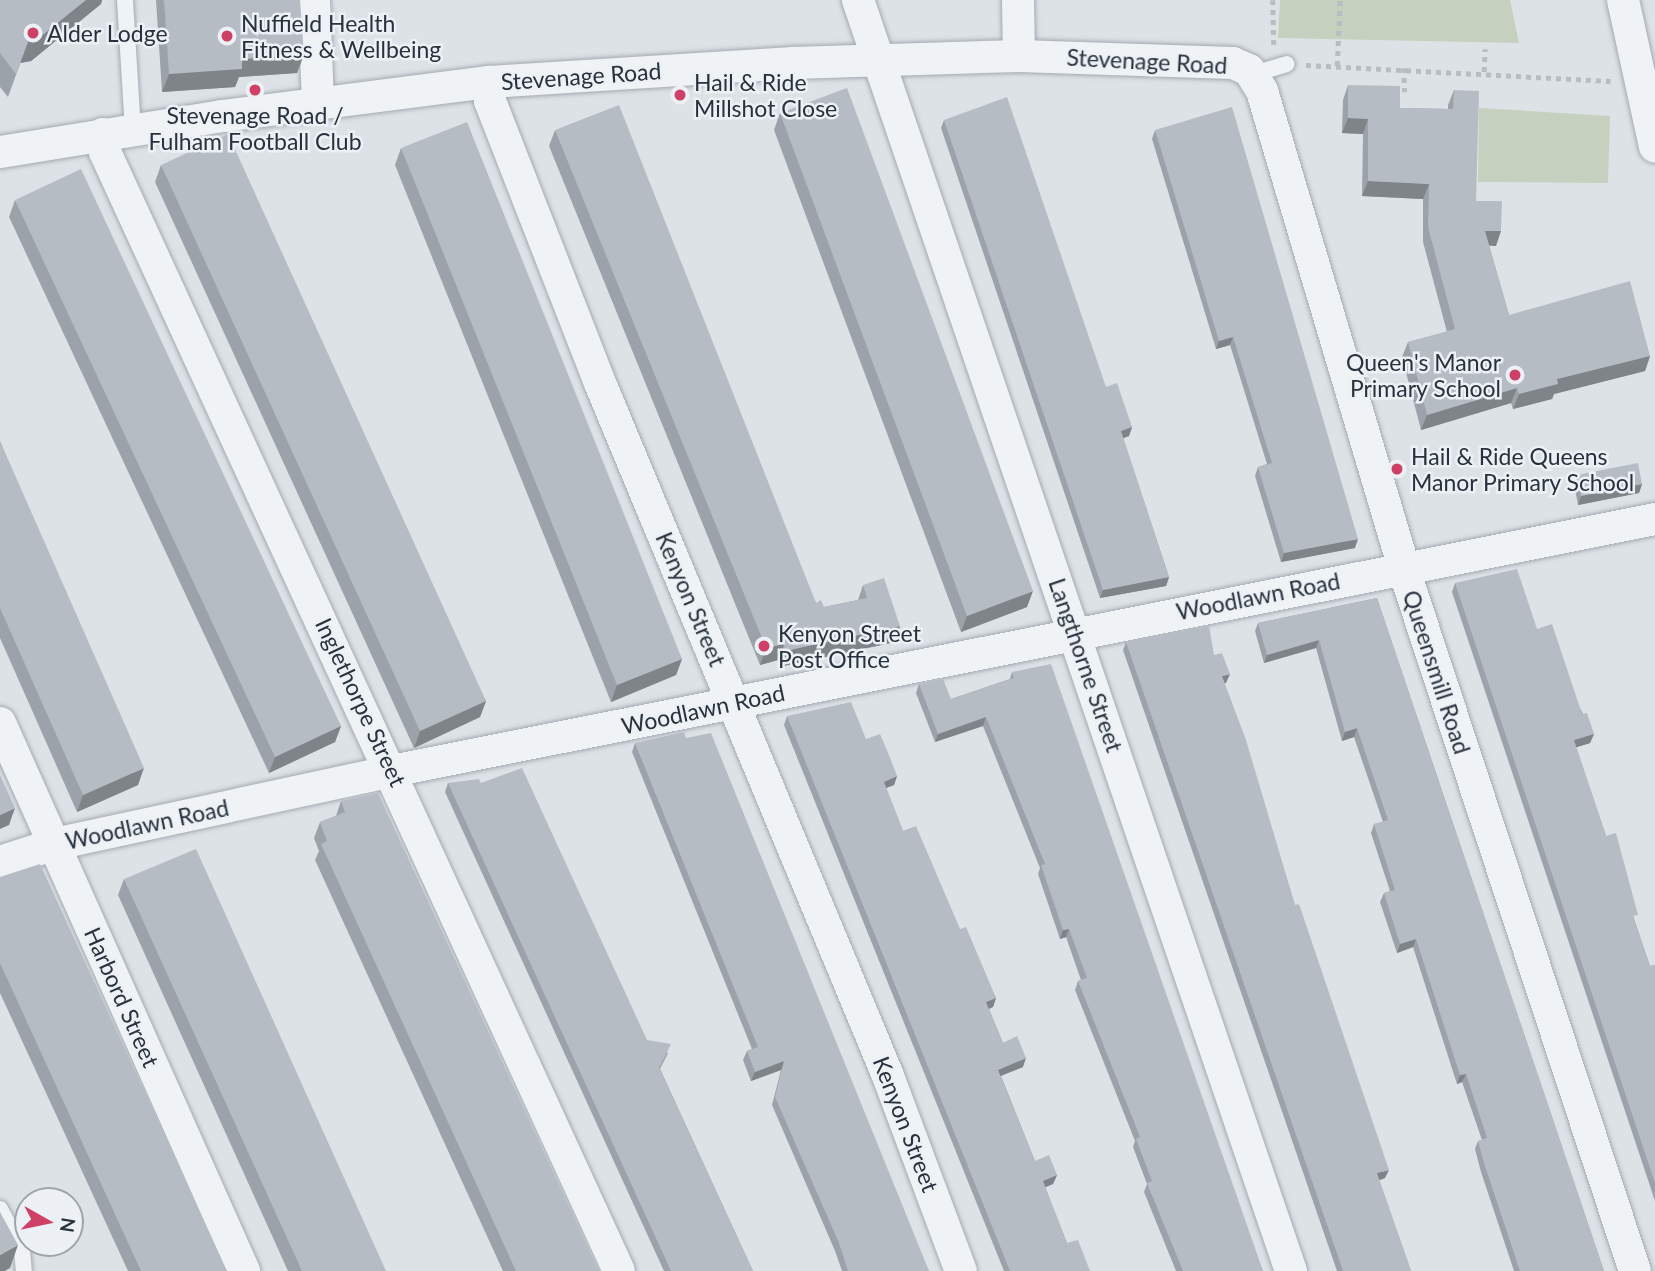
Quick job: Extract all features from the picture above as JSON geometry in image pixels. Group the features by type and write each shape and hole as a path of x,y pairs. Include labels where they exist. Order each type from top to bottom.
{"street":[{"path":"314,0 318,103"},
{"name":"Langthorne Street","path":"858,0 1076,632 1291,1271"},
{"path":"1018,0 1019,56"},
{"path":"1623,0 1634,66 1655,147"},
{"name":"Stevenage Road","path":"0,152 318,103 489,82 877,60 1019,56 1267,66"},
{"name":"Queensmill Road","path":"1267,66 1403,567 1635,1271"},
{"name":"Kenyon Street","path":"489,82 490,101 595,370 888,1076 961,1271"},
{"name":"Inglethorpe Street","path":"118,132 106,152 392,771 561,1152 619,1271"},
{"name":"Woodlawn Road","path":"0,862 55,844 392,771 1076,632 1655,519"},
{"name":"Harbord Street","path":"0,723 244,1271"}],"lane":[{"path":"118,132 125,0"},
{"path":"0,1209 22,1250 24,1271"}],"path":[{"path":"1273,0 1272,41 1267,66 1484,72 1634,66"},
{"path":"1337,66 1340,0"},
{"path":"1484,72 1485,49"},
{"path":"1404,68 1405,92"}],"green space":[{"path":"1280,0 1510,0 1519,43 1278,38"},
{"path":"1479,108 1610,116 1608,183 1478,182"}],"building":[{"name":"Alder Lodge","path":"0,0 86,0 39,38 29,39 16,74 0,53"},
{"name":"Nuffield Health Fitness & Wellbeing","path":"164,0 300,0 304,55 242,59 242,69 169,74"},
{"path":"1348,85 1400,86 1400,108 1453,109 1454,90 1479,91 1476,201 1502,201 1501,231 1485,231 1509,315 1630,281 1650,356 1557,379 1558,384 1519,394 1517,388 1427,415 1408,342 1455,329 1428,227 1429,184 1368,181 1368,119 1348,118"},
{"path":"847,88 1033,591 967,616 780,113"},
{"path":"1007,97 1106,387 1117,383 1132,427 1121,431 1169,577 1103,590 944,120"},
{"path":"619,105 816,603 821,600 824,607 867,598 863,585 884,578 900,626 785,651 784,644 766,648 555,130"},
{"path":"1232,107 1358,539 1284,553 1258,467 1272,463 1233,337 1219,341 1155,130"},
{"path":"467,122 682,659 617,685 401,148"},
{"path":"228,134 486,701 420,731 161,165"},
{"path":"81,169 341,726 275,757 15,200"},
{"path":"0,441 144,768 83,795 0,608"},
{"path":"1638,463 1642,484 1581,496 1577,475"},
{"path":"1517,569 1537,629 1552,624 1582,714 1587,713 1594,734 1574,740 1606,836 1616,833 1638,915 1633,916 1650,966 1655,965 1655,1183 1455,583"},
{"path":"1377,598 1604,1271 1520,1271 1484,1163 1478,1141 1487,1138 1466,1074 1460,1075 1416,939 1400,944 1384,893 1395,890 1374,824 1388,820 1357,728 1345,732 1319,640 1267,655 1258,623"},
{"path":"1209,626 1214,655 1222,653 1230,674 1222,676 1246,740 1295,905 1299,904 1389,1170 1377,1173 1411,1271 1343,1271 1126,642"},
{"path":"1051,664 1263,1271 1183,1271 1147,1183 1152,1181 1136,1139 1140,1137 1078,981 1087,978 1069,929 1063,930 1041,865 1045,864 986,717 938,734 919,684 943,679 951,699 1014,678 1012,672"},
{"path":"851,702 866,739 880,734 897,776 884,782 903,831 916,826 960,929 966,927 996,998 986,1002 1003,1043 1017,1036 1026,1058 998,1070 1035,1161 1049,1155 1057,1175 1043,1181 1067,1243 1078,1240 1090,1271 1010,1271 787,716"},
{"path":"684,732 686,738 711,733 929,1271 848,1271 839,1243 775,1097 784,1061 755,1072 747,1051 758,1047 635,743"},
{"path":"522,768 647,1040 671,1044 659,1068 753,1271 671,1271 448,783 479,779 481,783"},
{"path":"0,775 15,808 0,815"},
{"path":"378,793 599,1271 516,1271 321,844 327,841 320,822 345,812 341,801"},
{"path":"196,849 386,1271 302,1271 124,879"},
{"path":"40,864 227,1271 141,1271 0,963 0,877"},
{"path":"0,1212 14,1238 14,1247 0,1255"}],"place":[{"name":"Alder Lodge","path":"33,33"},
{"name":"Nuffield Health Fitness & Wellbeing","path":"227,36"},
{"name":"Stevenage Road / Fulham Football Club","path":"255,90"},
{"name":"Hail & Ride Millshot Close","path":"680,95"},
{"name":"Queen's Manor Primary School","path":"1515,375"},
{"name":"Hail & Ride Queens Manor Primary School","path":"1397,469"},
{"name":"Kenyon Street Post Office","path":"764,646"}]}
